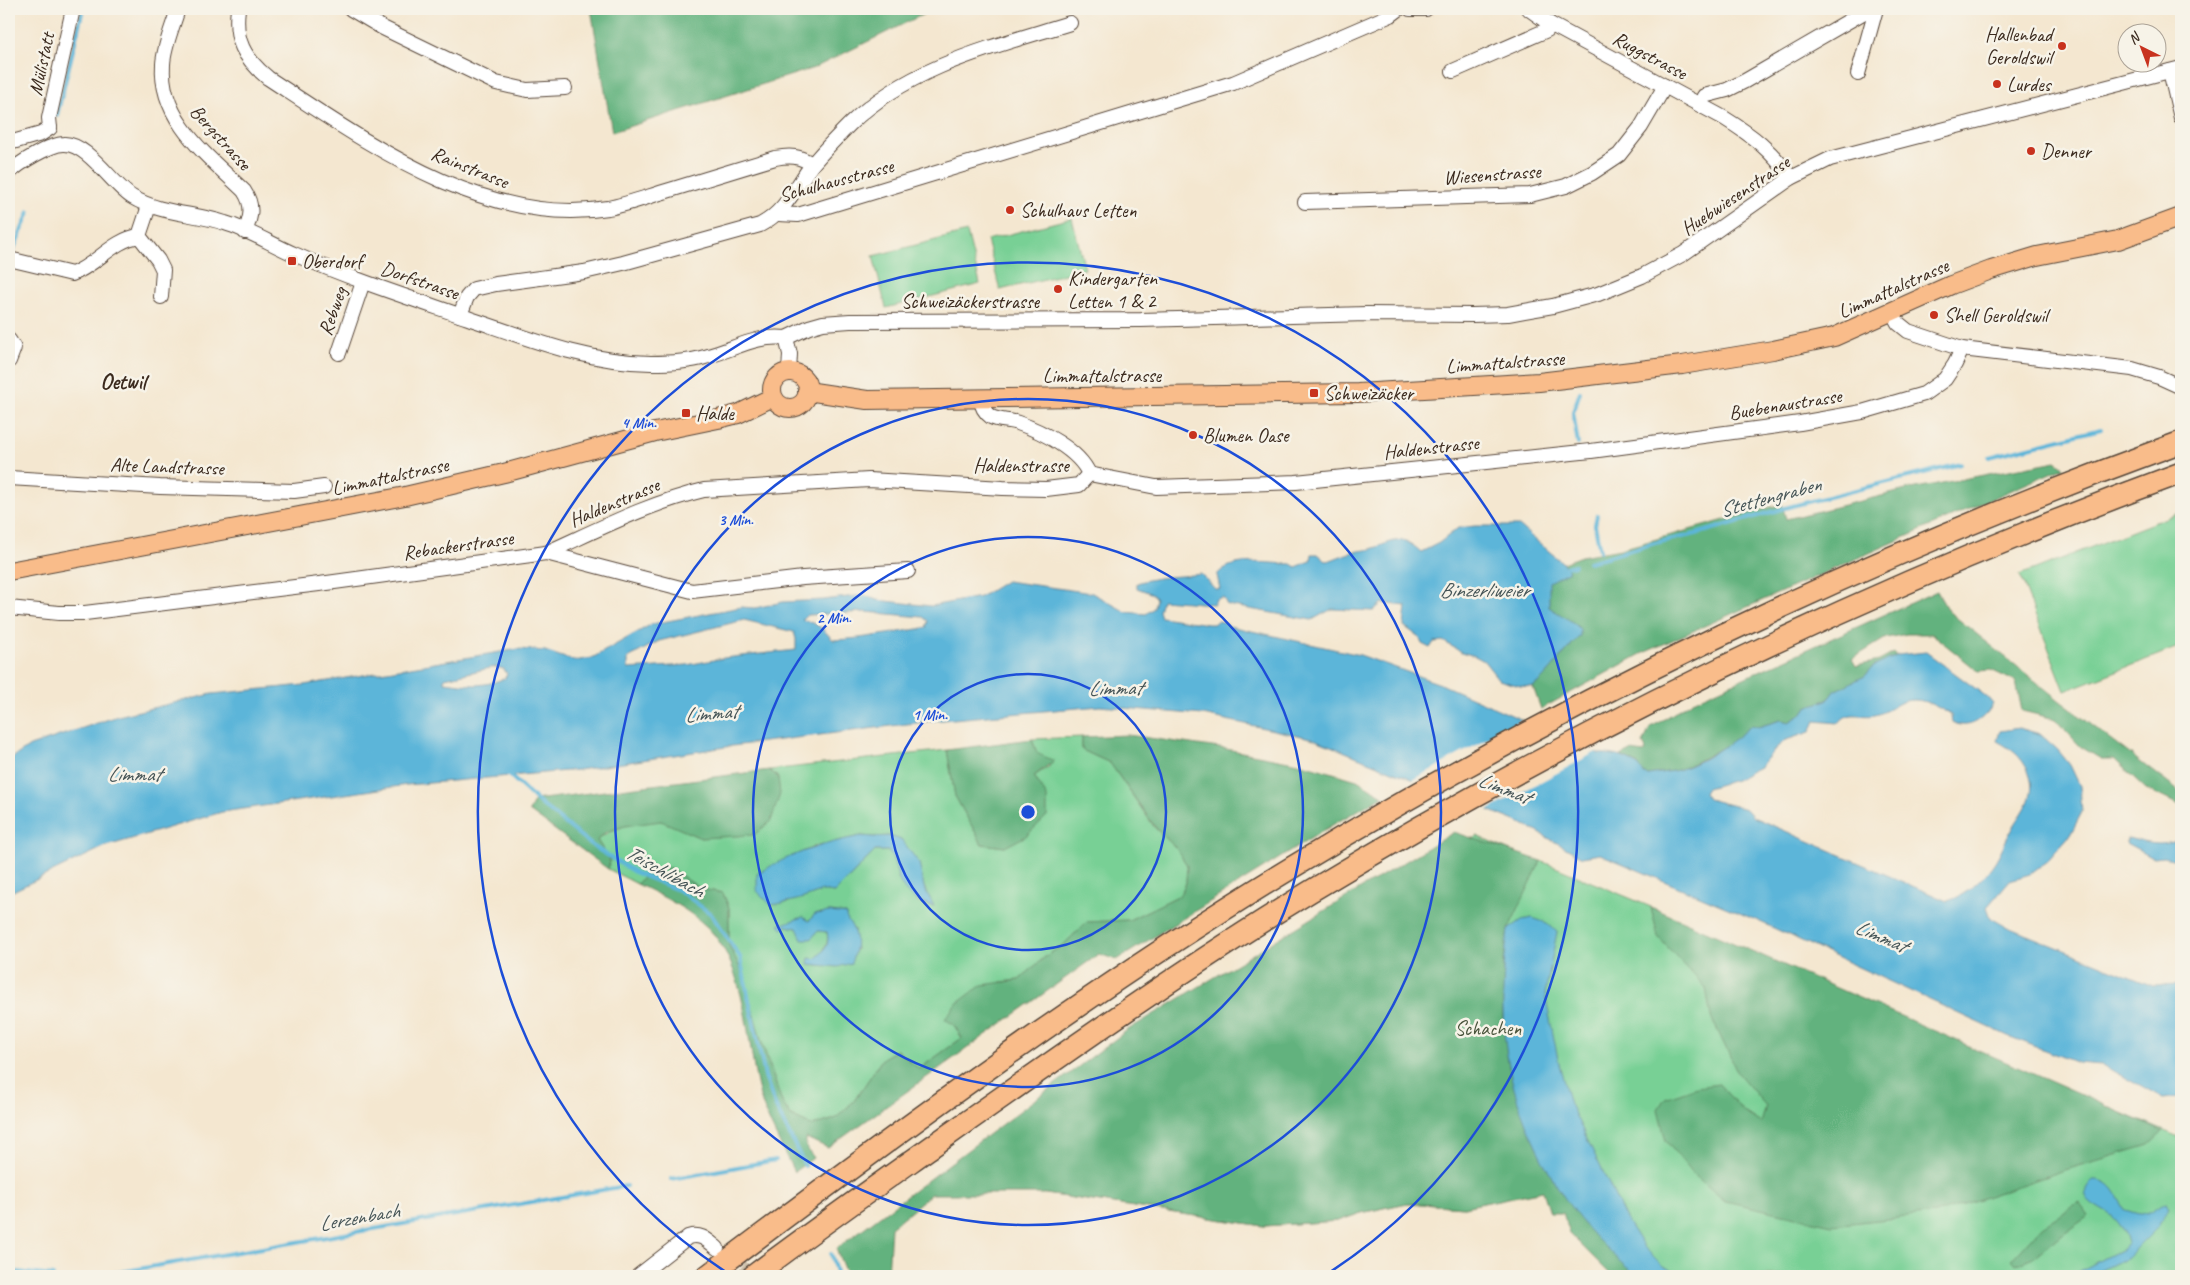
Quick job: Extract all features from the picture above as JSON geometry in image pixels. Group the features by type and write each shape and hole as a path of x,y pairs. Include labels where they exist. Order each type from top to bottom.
{"highway":[{"path":"707,1276 933,1108 1085,1001 1233,904 1368,822 1493,751 1606,691 1729,630 1899,553 2019,503 2181,442"},
{"path":"753,1276 852,1202 1197,963 1308,892 1404,835 1522,769 1643,706 1749,654 1909,581 2080,511 2181,473"},
{"path":"773,1276 882,1195 927,1150"}],"main road":[{"name":"Limmattalstrasse","path":"807,391 868,400 1358,393 1539,382 1682,365 1804,344 1847,332 1951,285 2004,265 2055,252 2118,240 2181,217"},
{"path":"789,372 800,376 804,380 807,391 803,402 793,408 781,406 773,397 772,386 778,376 789,372"},
{"name":"Limmattalstrasse","path":"9,571 430,491 504,474 654,432 738,414 773,397"}],"street":[{"name":"Mülistatt","path":"50,128 49,118 73,9"},
{"name":"Bergstrasse","path":"178,9 163,63 163,86 170,109 184,131 244,191 250,200 252,208 245,232"},
{"name":"Rainstrasse","path":"238,9 236,25 244,54 268,78 356,135 402,160 467,191 502,202 558,210 607,208 775,158 789,155 800,156 812,164"},
{"path":"351,9 383,28 496,83 527,90 565,88"},
{"name":"Schulhausstrasse","path":"460,315 467,298 474,289 623,264 760,225 778,214 798,215 1234,83 1391,15 1399,9"},
{"path":"1410,9 1426,9"},
{"name":"Ruggstrasse","path":"1529,9 1550,24 1700,105 1764,144 1791,178"},
{"path":"1858,74 1871,10"},
{"name":"Ruggstrasse","path":"1700,105 1704,96 1727,90 1745,81 1871,10"},
{"path":"778,214 812,164 845,129 895,90 929,70 1070,23"},
{"path":"1453,71 1547,30 1550,24"},
{"path":"2176,70 2181,118"},
{"name":"Huebwiesenstrasse","path":"1338,316 1508,314 1553,306 1598,294 1642,276 1683,254 1791,178 1845,154 2176,70"},
{"name":"Wiesenstrasse","path":"1305,202 1530,195 1566,186 1592,173 1619,155 1641,128 1666,86"},
{"path":"9,143 41,134 50,128 60,136 64,144 39,154 9,173"},
{"name":"Dorfstrasse","path":"64,144 77,147 131,197 149,206 227,223 363,282 546,345 596,358 649,363 675,362 705,357 772,336 786,338"},
{"path":"139,236 149,206"},
{"path":"10,259 72,274 104,252 132,237 139,236"},
{"path":"139,236 158,260 162,270 162,297"},
{"name":"Rebweg","path":"339,353 363,282"},
{"path":"1892,312 1898,322 1908,331 1962,349 2132,369 2159,377 2181,388"},
{"name":"Schweizäckerstrasse","path":"786,338 816,325 850,322 1141,320 1338,316"},
{"path":"786,338 790,354 789,372"},
{"path":"9,340 14,348 9,361"},
{"name":"Buebenaustrasse","path":"1591,452 1800,423 1888,405 1924,394 1935,388 1945,379 1962,349"},
{"path":"980,397 981,406 990,416 1033,428 1052,439 1078,456 1085,464 1089,474"},
{"name":"Haldenstrasse","path":"546,553 681,495 704,490 869,480 1046,488 1079,485 1089,474 1156,487 1296,482 1591,452"},
{"name":"Alte Landstrasse","path":"9,478 160,487 294,491 324,488"},
{"name":"Rebackerstrasse","path":"9,608 59,613 85,613 546,553 692,591 803,578 908,571"},
{"path":"638,1276 688,1237 701,1235 717,1248"}],"green space":[{"path":"591,9 934,9 814,68 612,132"},
{"path":"1072,218 1085,269 1000,290 987,240"},
{"path":"967,232 980,284 886,308 873,256"},
{"path":"2056,461 2064,467 1641,654 1541,709 1533,687 1580,636 1574,623 1549,607 1548,581 1569,571 1563,563 1581,556 1621,549 1782,504 1786,519 1906,490"},
{"path":"2181,512 2181,646 2065,691 2020,575"},
{"path":"1937,591 1948,611 2059,700 2181,793 2181,806 2146,789 2114,759 2101,759 2081,747 2055,719 2022,711 2016,682 1991,670 1978,671 1932,634 1907,634 1886,638 1852,659 1856,666 1879,661 1894,653 1896,656 1873,667 1865,676 1850,685 1836,690 1829,699 1807,707 1802,714 1789,722 1781,720 1758,727 1752,725 1731,743 1679,770 1648,775 1644,774 1637,764 1621,756 1631,751 1644,753 1646,750 1643,743 1650,728 1693,701"},
{"path":"1128,735 1226,749 1299,763 1357,780 1383,796 1334,824 1117,960 1099,954 828,1148 806,1138 806,1146 813,1158 794,1172 770,1124 760,1096 744,1007 731,963 707,927 683,908 637,884 650,870 670,868 701,889 723,893 729,908 729,945 743,974 760,1037 782,1102 791,1116 812,1126 835,1119 854,1101 883,1058 897,1050 919,1069 962,1038 954,1025 945,1019 955,1005 982,985 1019,980 1045,957 1064,944 1087,922 1129,920 1180,895 1186,883 1187,865 1176,848 1156,828 1110,763 1082,750 1082,737"},
{"path":"1082,737 1082,750 1110,763 1155,828 1176,848 1187,865 1186,883 1180,895 1129,920 1087,922 1064,944 1045,957 1019,980 1000,982 954,1025 962,1038 919,1069 897,1050 883,1058 854,1101 835,1119 812,1126 791,1116 782,1102 760,1037 743,974 729,945 729,908 723,893 701,889 670,868 650,870 637,884 608,869 610,861 597,840 618,828 645,821 661,821 701,838 778,777 769,770 947,750 955,796 982,844 1005,847 1047,797 1034,776 1050,766 1037,753 1032,739","holes":["861,836 890,836 919,863 924,887 933,906 919,903 898,878 895,860 888,851 875,851 834,893 821,891 786,903 771,866 816,846","830,912 846,914 846,919 854,930 856,950 822,965 808,964 823,951 828,938 827,932 786,926 809,921 815,914"]},
{"path":"1032,739 1037,753 1054,761 1034,776 1047,797 1047,816 1026,836 1005,847 982,844 955,796 947,750"},
{"path":"769,770 778,777 780,794 771,821 754,835 701,838 661,821 625,826 606,832 597,840 610,861 608,869 529,811 535,800"},
{"path":"1454,832 1541,861 1508,930 1504,962 1503,1018 1509,1067 1527,1125 1547,1166 1624,1264 1641,1276 1612,1276 1570,1234 1563,1213 1550,1213 1543,1191 1464,1207 1407,1203 1361,1213 1338,1221 1264,1226 1046,1194 931,1194 891,1227 888,1276 847,1276 836,1249 1126,1031"},
{"name":"Schachen","path":"1477,836 1539,864 1541,861 1651,907 1653,914 2181,1138 2181,1276 1621,1276 1553,1188 1464,1207 1407,1203 1361,1213 1338,1221 1264,1226 1046,1194 1388,889"},
{"path":"1651,907 2163,1132 2149,1145 2062,1171 1935,1214 1832,1225 1725,1201 1692,1173 1666,1141 1658,1109 1665,1098 1697,1087 1719,1084 1744,1112 1761,1123 1766,1106 1738,1073 1711,1017 1706,988 1658,937"},
{"path":"2079,1203 2089,1216 2036,1256 2016,1264 2012,1259 2042,1226"}],"water":[{"name":"Limmat","path":"1519,526 1563,563 1569,571 1549,582 1549,607 1577,626 1580,629 1580,636 1533,687 1520,686 1499,680 1484,661 1461,652 1443,641 1434,642 1430,648 1422,644 1419,637 1404,626 1406,606 1382,603 1373,611 1332,609 1312,620 1227,605 1223,597 1216,599 1214,604 1162,600 1159,611 1161,617 1208,624 1218,621 1229,626 1360,655 1443,685 1600,754 1625,758 1637,765 1644,774 1648,775 1678,770 1698,762 1727,745 1752,725 1758,727 1781,720 1789,722 1802,714 1807,707 1829,699 1836,690 1865,676 1873,667 1898,655 1926,652 1987,697 1993,704 1981,719 1970,724 1958,724 1952,722 1951,715 1929,703 1920,700 1909,700 1875,715 1851,715 1839,723 1815,721 1810,732 1786,740 1776,748 1760,767 1736,780 1707,788 1704,793 1708,799 1746,809 1753,817 1947,901 1962,895 1987,873 2023,812 2031,794 2032,787 2029,773 2018,756 1997,741 2000,731 2019,728 2040,734 2058,750 2070,765 2080,786 2082,812 2070,835 2048,860 2030,874 2010,880 1987,907 1991,918 2005,926 2153,986 2181,985 2181,1097 2163,1099 2102,1065 2078,1063 2008,1036 1756,920 1600,854 1582,857 1525,825 1311,738 1203,715 1100,706 931,721 732,746 578,770 407,785 222,812 104,847 9,893 9,760 30,746 118,716 212,694 304,685 518,649 545,651 574,661 592,658 652,624 741,607 755,608 783,602 864,595 877,600 931,606 980,597 1006,581 1092,593 1126,612 1146,614 1154,608 1156,599 1153,594 1137,588 1137,583 1161,578 1201,574 1215,589 1220,589 1217,575 1223,569 1232,565 1262,562 1291,564 1296,567 1311,561 1312,554 1318,554 1326,561 1397,541 1408,543 1421,552 1439,543 1458,528","holes":["866,612 923,617 928,621 926,628 868,637 833,640 819,627 802,620 807,615","744,620 794,632 796,650 724,658 687,665 628,669 628,658 659,641","495,667 504,669 507,674 505,678 497,681 468,685 444,682 445,678"]},
{"path":"861,836 889,836 902,840 919,863 924,887 934,906 922,903 907,893 900,883 888,851 875,851 834,893 821,891 790,902 771,905 757,891 757,874 769,867 807,850"},
{"path":"2128,838 2159,844 2177,840 2181,851 2181,861 2164,857 2154,858 2126,843"},
{"path":"830,912 846,914 853,929 855,946 851,963 838,967 808,964 809,958 815,959 826,947 828,940 827,932 818,931 811,939 802,939 797,928 786,926 782,929 779,925 803,917 809,921 815,914"},
{"path":"1532,918 1547,923 1557,932 1545,994 1559,1064 1570,1104 1627,1221 1643,1246 1663,1266 1683,1276 1645,1277 1631,1271 1621,1262 1587,1228 1572,1208 1557,1186 1532,1138 1514,1089 1509,1066 1504,1033 1503,998 1508,930 1522,920"},
{"path":"2093,1180 2100,1180 2109,1185 2125,1210 2137,1214 2145,1214 2167,1203 2170,1208 2157,1228 2128,1257 2090,1276 2069,1276 2128,1244 2126,1236 2115,1219 2095,1206 2087,1197 2085,1192"}],"pier":[{"path":"1525,718 1598,751 1485,812 1411,781"}],"waterway":[{"path":"57,115 83,9"},
{"path":"11,256 29,212"},
{"path":"1578,444 1573,412 1580,392"},
{"name":"Stettengraben","path":"1989,457 2101,429"},
{"name":"Stettengraben","path":"1589,562 1792,506 1960,464"},
{"path":"1597,515 1595,525 1600,551"},
{"name":"Stettengraben","path":"1566,567 1575,565"},
{"name":"Teischlibach","path":"508,774 543,806 594,847 636,873 680,891 711,914 740,957 765,1076 775,1105 805,1166"},
{"name":"Lerzenbach","path":"671,1179 776,1160"},
{"name":"Lerzenbach","path":"97,1276 626,1186"},
{"name":"Teischlibach","path":"831,1254 837,1276"},
{"name":"Lerzenbach","path":"9,1271 53,1276"}],"tunnel":[{"path":"725,1254 752,1276"}],"place":[{"name":"Hallenbad Geroldswil","path":"2062,46"},
{"name":"Lurdes","path":"1997,84"},
{"name":"Denner","path":"2031,151"},
{"name":"Schulhaus Letten","path":"1010,210"},
{"name":"Oberdorf","path":"292,261"},
{"name":"Kindergarten Letten 1 & 2","path":"1058,289"},
{"name":"Shell Geroldswil","path":"1934,315"},
{"name":"Schweizäcker","path":"1314,393"},
{"name":"Halde","path":"686,413"},
{"name":"Blumen Oase","path":"1193,435"}],"district":[{"name":"Oetwil","path":"123,381"}],"water label":[{"name":"Binzerliweier","path":"1484,590"}]}
